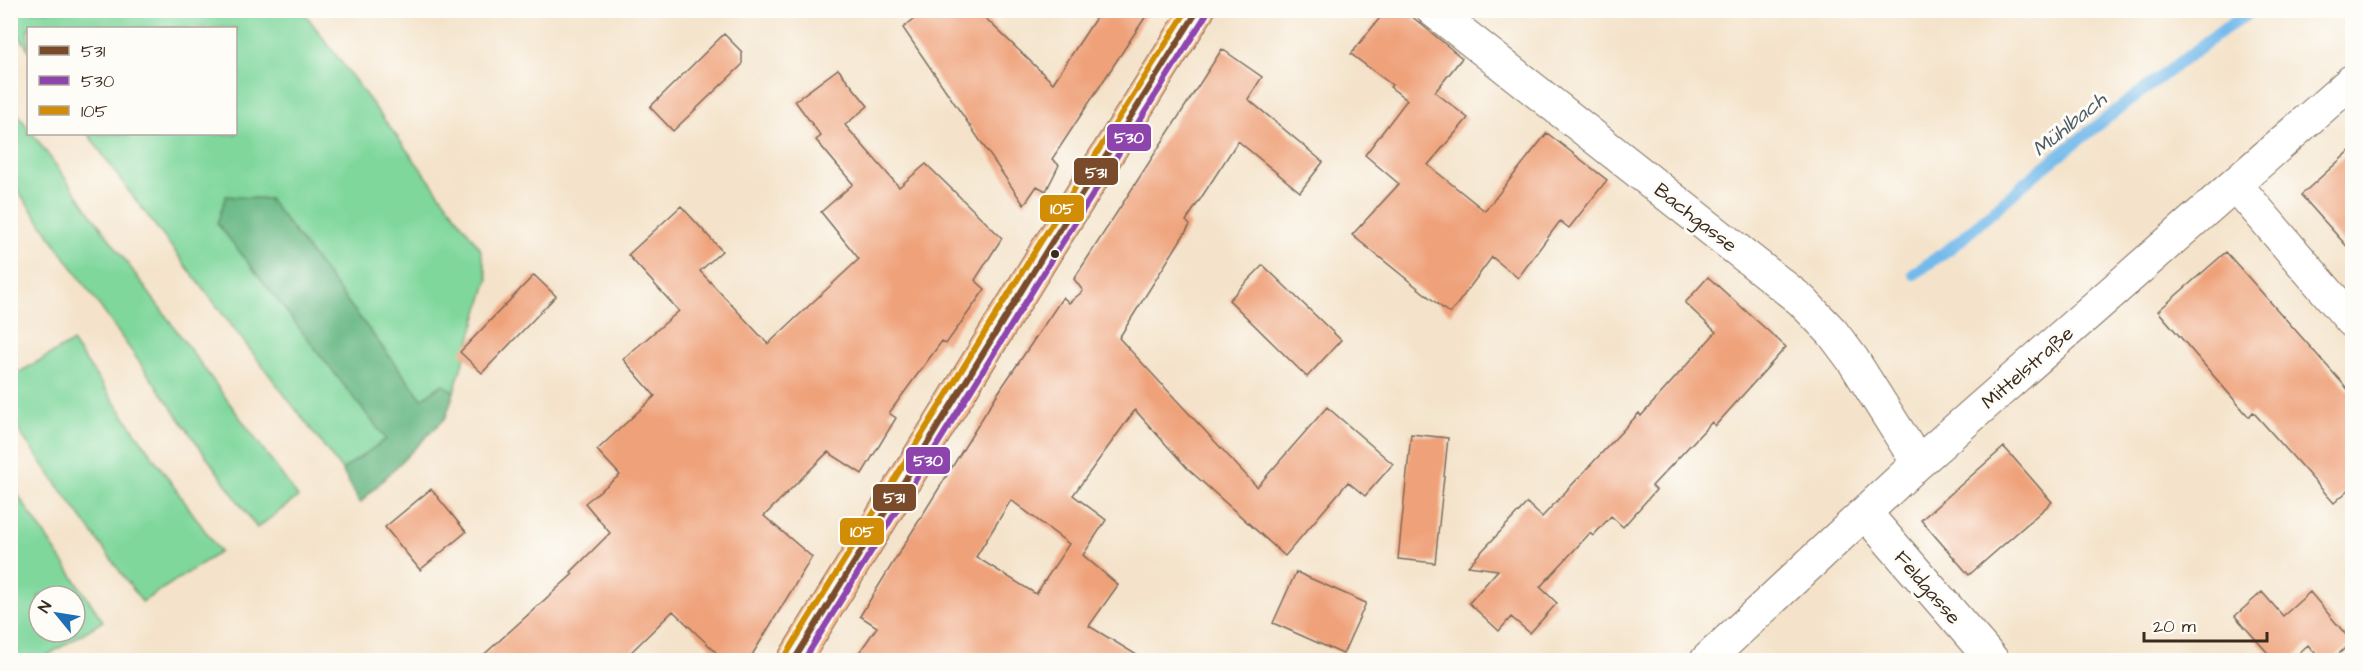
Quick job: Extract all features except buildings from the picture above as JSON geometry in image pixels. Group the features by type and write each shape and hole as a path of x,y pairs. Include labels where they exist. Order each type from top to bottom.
{"main road":[{"path":"794,660 1198,10"}],"street":[{"name":"Bachgasse","path":"1433,10 1801,300 1832,332 1918,463"},
{"name":"Mittelstraße","path":"1707,660 1918,463 2352,81"},
{"path":"2235,184 2352,321"},
{"name":"Feldgasse","path":"1865,513 1992,660"}],"green space":[{"path":"10,11 303,11 480,248 488,279 454,392 443,384 422,399 269,199 218,223 387,439 342,470 128,190 89,135 237,135 237,27 27,27 27,48 11,24"},
{"path":"10,103 27,127 27,135 34,135 298,497 257,528 11,181"},
{"path":"226,196 269,199 422,399 443,384 454,392 446,417 360,503 342,470 386,439 217,223"},
{"path":"72,342 220,552 142,602 11,420 11,377"},
{"path":"11,485 78,584 27,584 27,644 66,644 40,660 11,660"},
{"path":"87,597 103,621 87,631"}],"waterway":[{"name":"Mühlbach","path":"1914,274 1956,244 2033,176 2125,104 2223,30 2254,10"}],"transit line":[{"name":"105","path":"786,655 1040,243 1187,10"},
{"name":"531","path":"794,660 1198,10"},
{"name":"530","path":"804,660 1206,15"}]}
